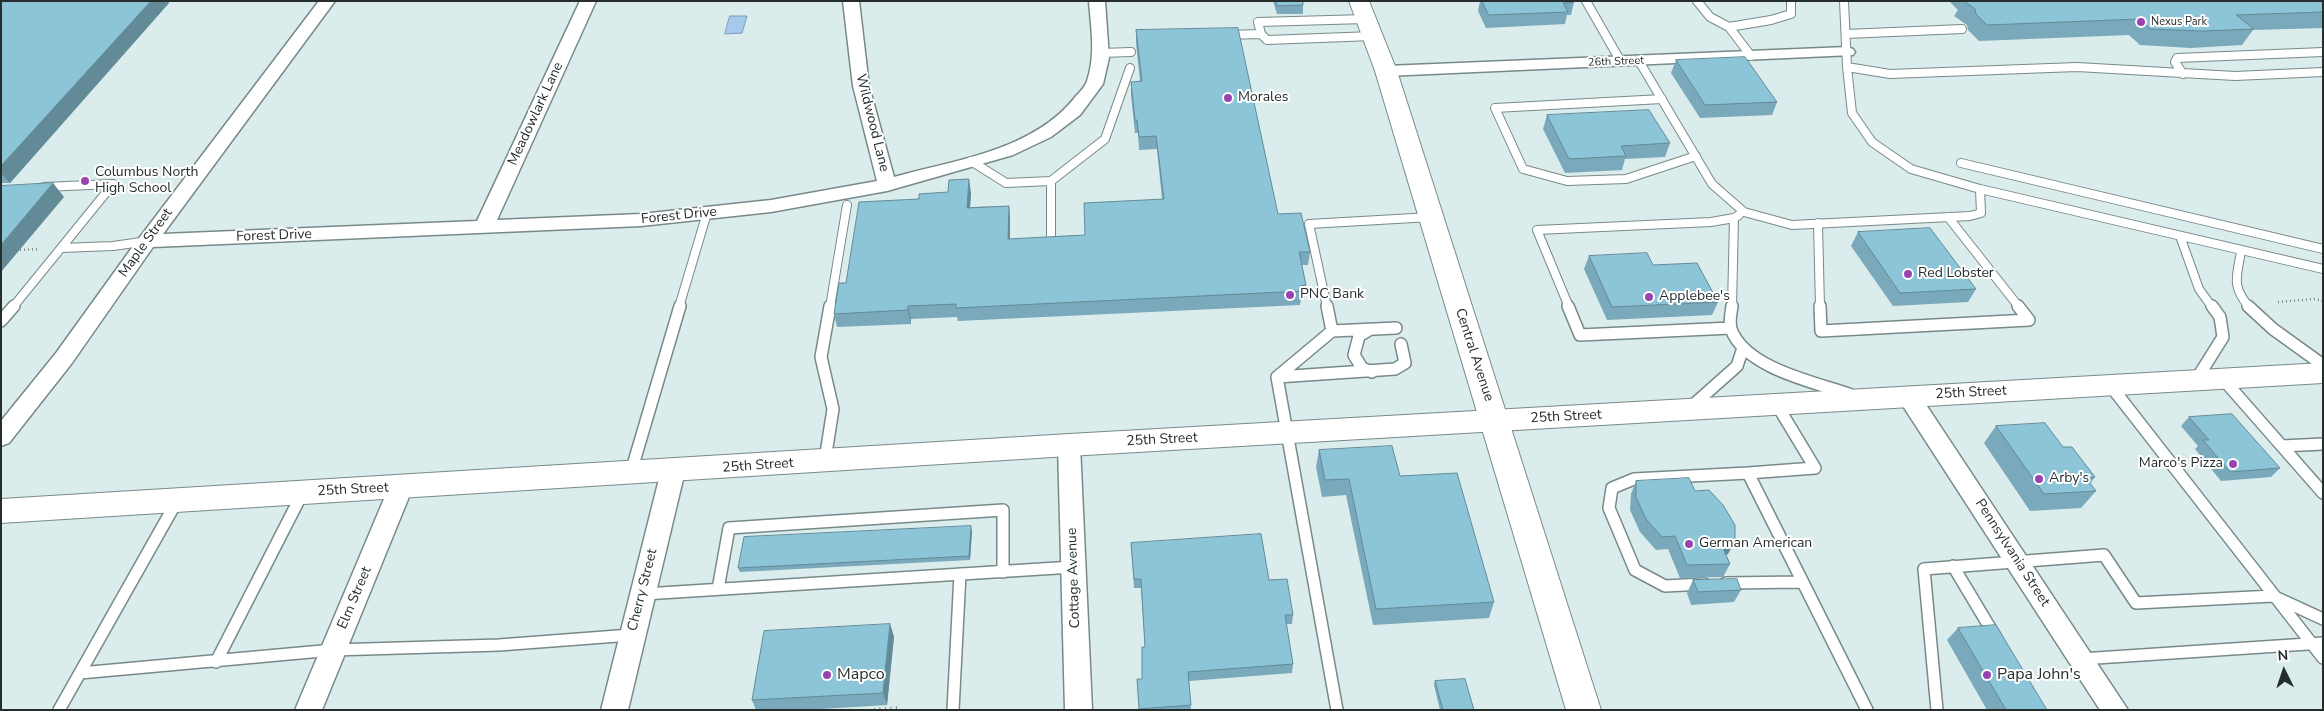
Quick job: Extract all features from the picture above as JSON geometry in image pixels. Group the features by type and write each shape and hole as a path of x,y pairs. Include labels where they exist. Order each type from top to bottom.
{"main road":[{"name":"Central Avenue","path":"1366,19 1386,71 1584,710"},
{"name":"25th Street","path":"1,511 1286,433 2323,373"}],"street":[{"name":"Maple Street","path":"1,437 64,358 148,241 327,1"},
{"name":"Meadowlark Lane","path":"484,226 588,1"},
{"name":"Wildwood Lane","path":"851,1 861,86 887,185"},
{"name":"Forest Drive","path":"148,241 642,220 771,206 887,185 1007,151 1045,133 1074,111 1095,84 1101,53 1097,1"},
{"name":"26th Street","path":"1386,71 1751,56 1847,59"},
{"name":"Pennsylvania Street","path":"1909,397 2115,710"},
{"name":"Cottage Avenue","path":"1068,446 1079,710"},
{"name":"Cherry Street","path":"614,710 673,471"},
{"name":"Elm Street","path":"308,710 401,487"}],"lane":[{"path":"1586,1 1621,62"},
{"path":"1697,1 1710,17 1729,27 1751,56"},
{"path":"1729,27 1771,20 1791,14 1791,1"},
{"path":"1845,1 1847,59 1852,113 1872,142 1912,169 1980,189 2323,269"},
{"path":"1366,19 1267,40 1261,34 1258,22 1366,19"},
{"path":"1846,34 1962,29"},
{"path":"1214,35 1261,34"},
{"path":"1101,53 1130,52"},
{"path":"2183,74 2176,62 2177,58 2188,56 2323,52"},
{"path":"1847,59 1890,74 2077,67 2235,76 2323,72"},
{"path":"1639,61 1712,184 1744,212 1792,225 1970,216 1981,213 1980,189"},
{"path":"971,161 1006,183 1051,181 1105,139 1130,68"},
{"path":"1662,99 1495,108 1523,169 1567,181 1626,179 1696,156"},
{"path":"1961,163 2323,250"},
{"path":"1051,181 1051,242"},
{"path":"1,321 113,184 36,188"},
{"path":"825,461 833,409 821,356 847,205"},
{"path":"1731,328 1580,335 1537,230 1711,222 1734,218 1744,212"},
{"path":"631,473 707,213"},
{"path":"1332,331 1309,224 1431,217"},
{"path":"1818,223 1821,331 2029,320 1948,217"},
{"path":"1734,218 1731,328 1743,348 1766,366 1864,399"},
{"path":"2180,236 2199,289 2220,317 2223,337 2196,380"},
{"path":"60,248 113,246 148,241"},
{"path":"2241,251 2236,285 2245,304 2269,326 2323,365"},
{"path":"1277,377 1332,331 1396,328"},
{"path":"1370,329 1359,336 1354,355 1362,368 1372,372"},
{"path":"1277,377 1315,376 1395,369 1404,363 1401,344"},
{"path":"1688,410 1736,366 1743,348"},
{"path":"1277,377 1337,710"},
{"path":"2223,379 2323,493"},
{"path":"2110,385 2273,596 2317,644 2323,658"},
{"path":"1777,405 1815,468 1634,479 1612,488 1609,508 1635,570 1665,586 1801,582"},
{"path":"2282,446 2323,444"},
{"path":"1748,473 1801,582 1867,710"},
{"path":"216,662 302,493"},
{"path":"59,710 178,500"},
{"path":"718,589 729,528 1003,510 1003,572"},
{"path":"1937,710 1924,569 2104,556 2136,602 2273,596 2323,619"},
{"path":"1953,566 2004,651"},
{"path":"643,594 1074,567"},
{"path":"953,710 960,574"},
{"path":"80,673 333,650 500,645 632,634"},
{"path":"2081,659 2317,644"}],"path":[{"path":"20,250 40,249"},
{"path":"2278,302 2314,299 2323,301"},
{"path":"874,710 900,708"}],"water":[{"path":"730,16 747,16 742,33 725,34"}],"building":[{"path":"1,1 151,1 1,166"},
{"path":"1276,1 1303,1 1303,5 1277,6"},
{"path":"1482,1 1574,2 1563,3 1568,12 1489,15"},
{"path":"1964,1 2323,1 2323,12 2236,15 2254,29 2202,31 2150,29 2139,19 1987,25 1976,14 1975,9"},
{"path":"1238,28 1278,214 1301,213 1310,252 1299,252 1306,285 1300,286 1302,291 956,308 956,304 908,306 908,310 834,314 839,283 846,283 859,202 919,199 919,194 948,192 949,180 969,179 967,208 1009,206 1008,239 1085,235 1084,203 1164,199 1156,136 1139,137 1137,120 1135,120 1131,82 1142,81 1136,30"},
{"path":"1745,57 1777,102 1705,105 1676,60"},
{"path":"1649,110 1670,143 1621,146 1626,156 1569,159 1547,115"},
{"path":"53,183 1,245 1,186"},
{"name":"Red Lobster","path":"1930,228 1976,289 1900,293 1858,232"},
{"name":"Applebee's","path":"1647,253 1653,265 1697,263 1718,302 1612,307 1589,256"},
{"path":"2232,414 2280,468 2230,472 2203,440 2209,440 2189,417"},
{"path":"2045,423 2063,447 2072,447 2095,477 2086,478 2096,491 2044,494 1996,426"},
{"path":"1392,446 1400,476 1457,473 1494,602 1376,609 1349,479 1325,480 1319,450"},
{"path":"1689,478 1695,491 1709,490 1723,505 1735,525 1735,541 1722,546 1730,564 1687,565 1675,536 1662,537 1646,519 1636,497 1636,481"},
{"path":"971,526 969,556 738,568 744,537"},
{"path":"1261,534 1269,580 1287,579 1293,615 1285,615 1293,664 1188,672 1191,705 1139,709 1137,679 1142,679 1142,647 1145,647 1141,579 1134,579 1131,543"},
{"path":"1737,579 1741,590 1698,592 1693,580"},
{"name":"Mapco","path":"890,624 883,693 752,700 764,631"},
{"path":"1996,625 2047,710 2006,710 1958,628"},
{"path":"1465,679 1474,710 1443,710 1435,681"}],"place":[{"name":"Nexus Park","path":"2141,22"},
{"name":"Morales","path":"1228,98"},
{"name":"Columbus North High School","path":"85,181"},
{"name":"Red Lobster","path":"1908,274"},
{"name":"PNC Bank","path":"1290,295"},
{"name":"Applebee's","path":"1649,297"},
{"name":"Marco's Pizza","path":"2233,464"},
{"name":"Arby's","path":"2039,479"},
{"name":"German American","path":"1689,544"},
{"name":"Mapco","path":"827,675"},
{"name":"Papa John's","path":"1987,675"}]}
